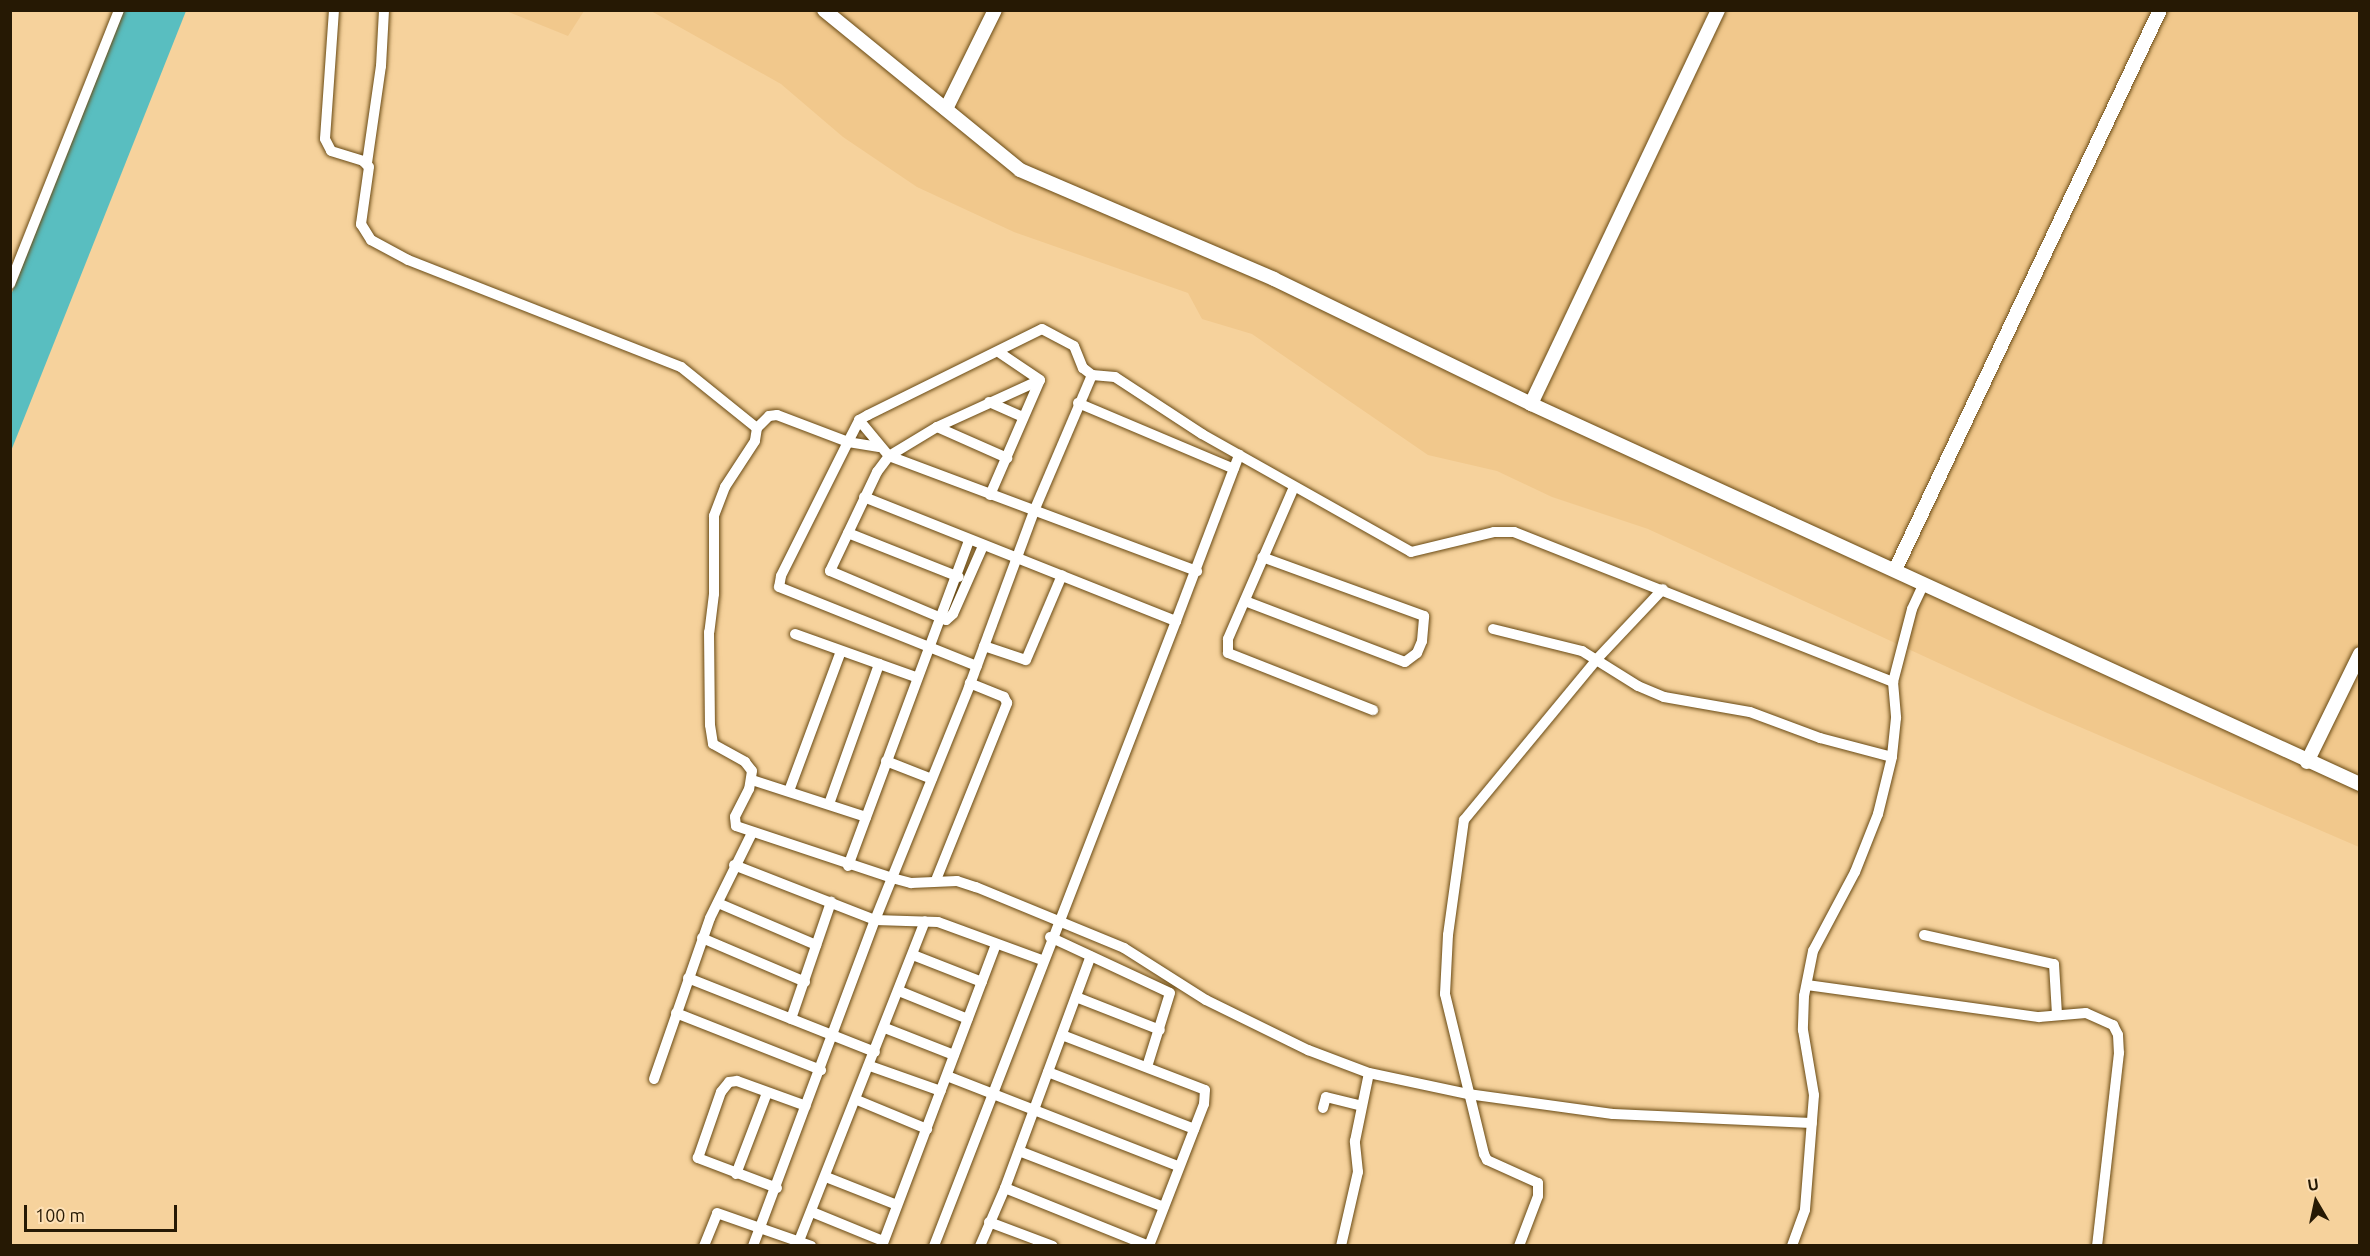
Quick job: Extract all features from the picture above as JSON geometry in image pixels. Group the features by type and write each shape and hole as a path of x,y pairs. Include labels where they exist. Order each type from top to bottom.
{"street":[{"path":"10,284 119,10"},
{"path":"334,10 327,146 331,151 367,163"},
{"path":"384,10 379,87 367,163 370,178 361,224 371,240 408,260 681,367 757,428"},
{"path":"824,10 1020,170 1274,279 1531,404 2307,762 2360,784"},
{"path":"946,109 995,10"},
{"path":"1531,404 1718,10"},
{"path":"1895,570 2160,10"},
{"path":"977,666 927,649 779,586 781,576 859,420 1000,353 1033,331 1042,329 1074,346 1083,368 1092,375 1115,377 1239,455 1411,552 1494,532 1514,532 1663,588 1893,682"},
{"path":"1000,353 1040,380"},
{"path":"753,1245 821,1071 875,920 977,666 1078,403 1092,375"},
{"path":"983,546 951,617 939,617 831,573 864,497 889,456 937,427 1040,380"},
{"path":"990,495 1040,380"},
{"path":"989,402 1023,417"},
{"path":"1078,403 1234,469"},
{"path":"879,447 848,442 777,415 769,416 757,428 755,441 717,506 709,632 711,741 722,752 749,766 752,780 735,817 744,829 848,866 911,883 936,880 960,881 1124,948 1206,1000 1308,1050 1369,1073 1468,1094 1613,1114 1812,1123"},
{"path":"859,420 879,447 889,456 1197,571"},
{"path":"937,427 1007,458"},
{"path":"933,1245 1041,960 1197,571 1239,455"},
{"path":"1294,487 1228,639 1228,652 1373,710"},
{"path":"864,497 969,541 1062,575 1176,621"},
{"path":"848,533 968,581"},
{"path":"848,866 916,677 969,541"},
{"path":"1245,601 1398,660 1412,658 1422,641 1424,616 1263,557"},
{"path":"984,646 1026,660 1062,575"},
{"path":"1792,1245 1806,1210 1814,1095 1803,1017 1813,951 1870,836 1892,757 1896,718 1893,682 1912,609 1923,585"},
{"path":"1519,1245 1538,1196 1538,1183 1487,1160 1468,1094 1445,994 1448,935 1464,820 1597,659 1663,588"},
{"path":"1493,629 1558,643 1597,659 1638,686 1664,697 1749,712 1820,738 1892,757"},
{"path":"795,634 916,677"},
{"path":"789,791 841,651"},
{"path":"2307,762 2360,654"},
{"path":"829,804 879,664"},
{"path":"936,880 1007,703 1004,697 970,683"},
{"path":"886,761 932,778"},
{"path":"752,780 866,817"},
{"path":"654,1079 702,938 734,864 744,829"},
{"path":"734,864 875,920 939,922 1041,960"},
{"path":"791,1019 831,902"},
{"path":"718,903 816,945"},
{"path":"798,1243 857,1100 925,921"},
{"path":"1924,935 2054,964 2057,1015"},
{"path":"702,938 805,982"},
{"path":"1050,938 1167,988 1170,1000 1147,1067"},
{"path":"812,1212 883,1243 996,945"},
{"path":"913,955 982,982"},
{"path":"980,1245 1005,1188 1091,956"},
{"path":"688,978 875,1052"},
{"path":"1807,985 2017,1015 2057,1015 2077,1012 2102,1017 2118,1035 2117,1082 2097,1245"},
{"path":"899,992 968,1019"},
{"path":"1076,997 1160,1030"},
{"path":"676,1013 821,1071"},
{"path":"885,1028 954,1055"},
{"path":"1005,1188 1149,1245 1204,1104 1205,1090 1062,1035"},
{"path":"870,1066 941,1091"},
{"path":"1048,1072 1194,1129"},
{"path":"1341,1245 1358,1172 1354,1145 1369,1073"},
{"path":"947,1076 991,1096 1178,1166"},
{"path":"777,1188 698,1158 721,1092 733,1080 806,1106"},
{"path":"736,1174 766,1093"},
{"path":"1323,1108 1326,1097 1361,1106"},
{"path":"857,1100 927,1129"},
{"path":"1019,1151 1164,1207"},
{"path":"826,1177 897,1205"},
{"path":"704,1245 717,1213 759,1230 811,1245"},
{"path":"989,1222 1053,1245"}],"shaded area":[{"path":"506,11 584,11 568,36"},
{"path":"651,11 2359,11 2359,847 2045,712 1648,529 1552,497 1497,471 1428,455 1252,334 1202,319 1188,293 1014,232 917,187 843,137 781,84"}],"water":[{"path":"122,11 186,11 11,451 11,295"}]}
